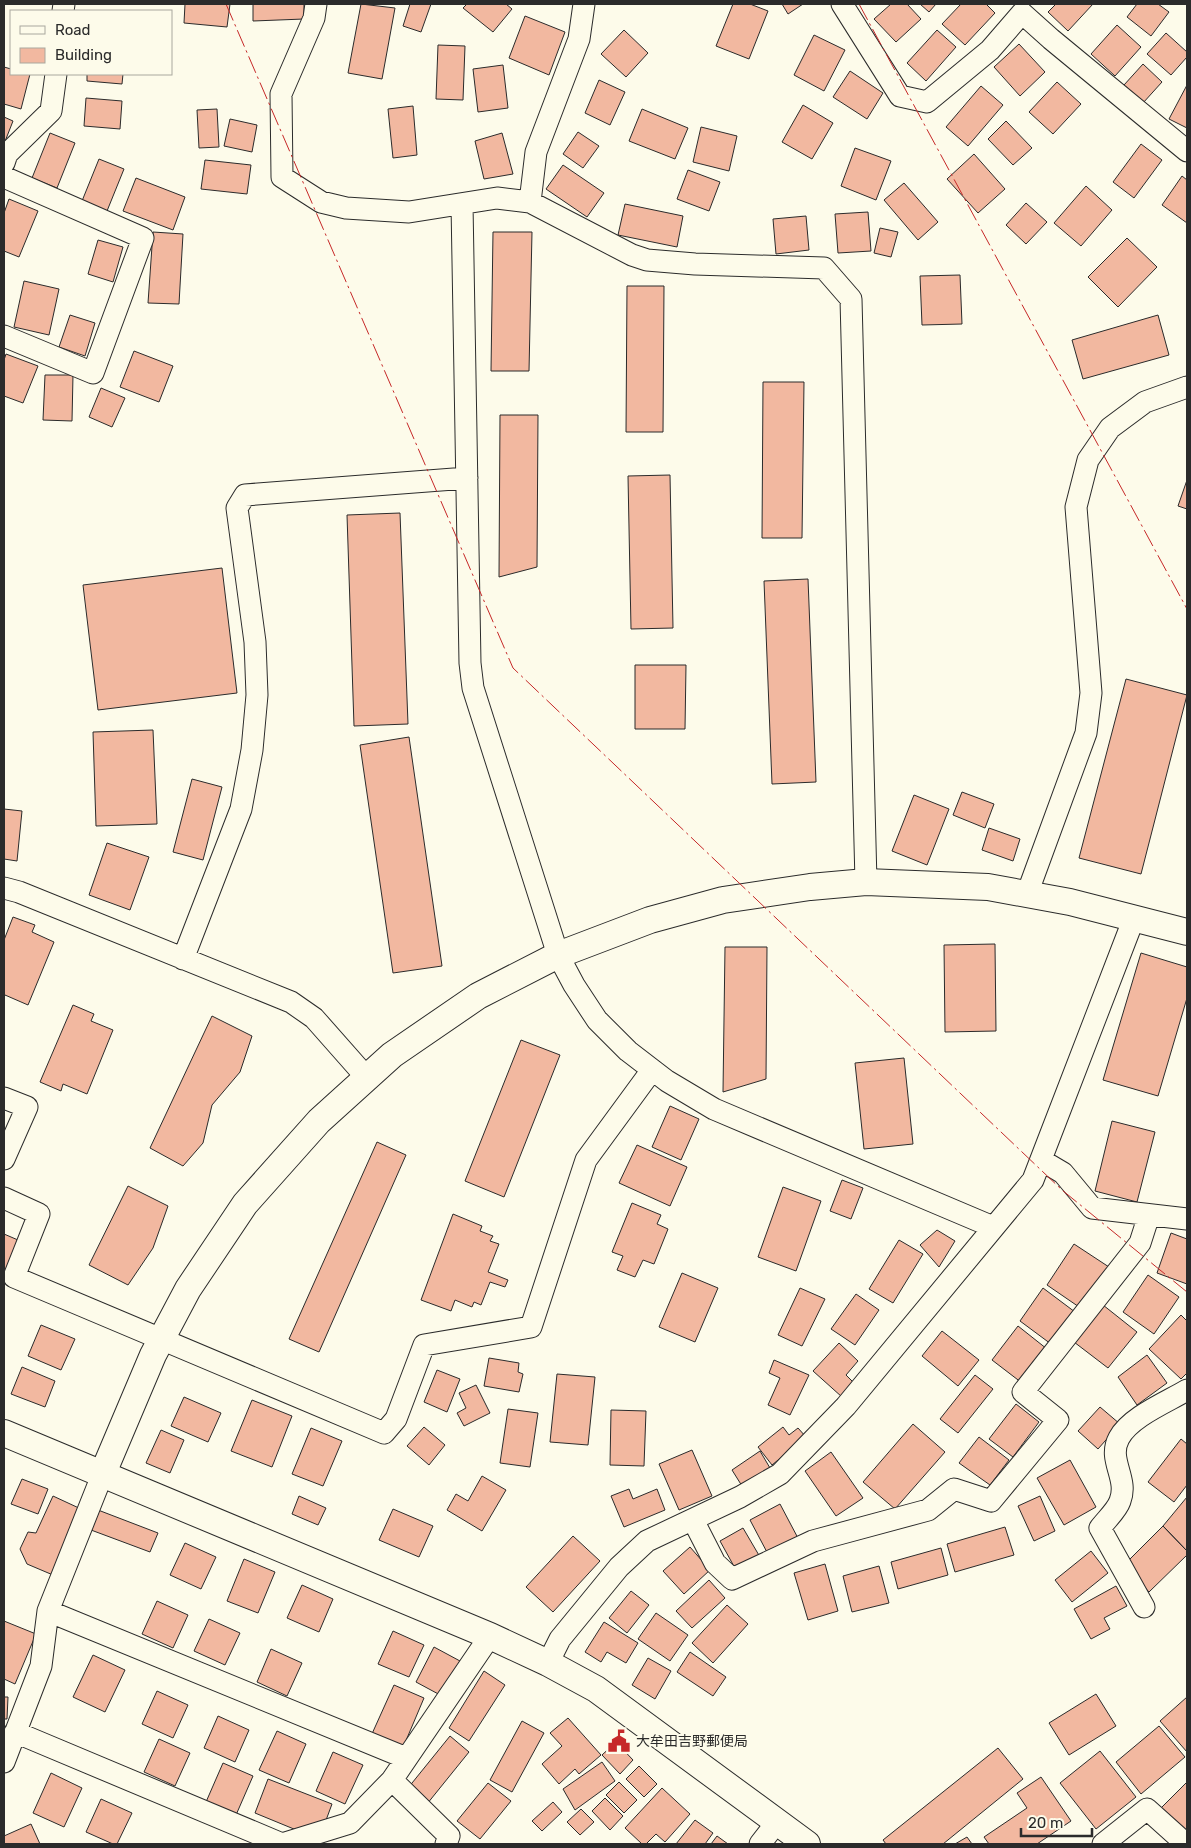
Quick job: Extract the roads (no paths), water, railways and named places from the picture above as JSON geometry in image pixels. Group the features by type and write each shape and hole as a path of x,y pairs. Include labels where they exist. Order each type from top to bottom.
{"street":[{"path":"316,4 314,18 281,94 282,177 321,202 346,208 409,212 496,198 530,202 624,251 647,260 696,264 824,268 851,299 866,882"},
{"path":"530,202 536,152 579,40 584,4"},
{"path":"842,4 900,96 927,102 990,50 1021,8 1051,39 1187,151"},
{"path":"4,163 7,154 51,111 56,75"},
{"path":"4,177 142,238 92,373 4,336"},
{"path":"462,204 470,663 473,688 558,955 574,985 597,1020 628,1051 667,1082 714,1109 994,1227"},
{"path":"1027,894 1086,733 1091,694 1076,507 1088,460 1110,428 1145,402 1187,387"},
{"path":"183,959 241,809 252,750 257,695 255,642 237,508 245,496 467,478"},
{"path":"4,1762 41,1666 48,1610 102,1473 161,1340 188,1289 245,1204 319,1121 392,1055 478,996 558,955 650,920 723,900 810,887 866,882 988,887 1070,902 1187,932"},
{"path":"4,888 19,892 291,1002 314,1018 367,1078"},
{"path":"548,1664 560,1639 619,1567 647,1541 740,1497 780,1474 846,1406 1033,1180 1134,918"},
{"path":"4,1198 39,1214 14,1277 384,1433 396,1419 424,1345 531,1327 586,1160 652,1070"},
{"path":"4,1098 26,1107 4,1159"},
{"path":"1040,1160 1063,1174 1092,1208 1187,1219"},
{"path":"693,1520 715,1563 732,1579 813,1541 928,1510 954,1489 991,1501 1058,1420 1022,1392 1140,1243 1149,1215"},
{"path":"1144,1607 1100,1528 1120,1502 1124,1485 1115,1459 1118,1439 1132,1422 1187,1390"},
{"path":"4,1433 490,1636 548,1664 596,1689 807,1844"},
{"path":"48,1610 406,1758"},
{"path":"15,1732 282,1844 350,1824 392,1780 490,1636"},
{"path":"392,1780 449,1836 446,1844"},
{"path":"1103,1844 1147,1808 1186,1844"},
{"path":"760,1844 777,1822"}],"place":[{"name":"大牟田吉野郵便局","path":"619,1741"}]}
